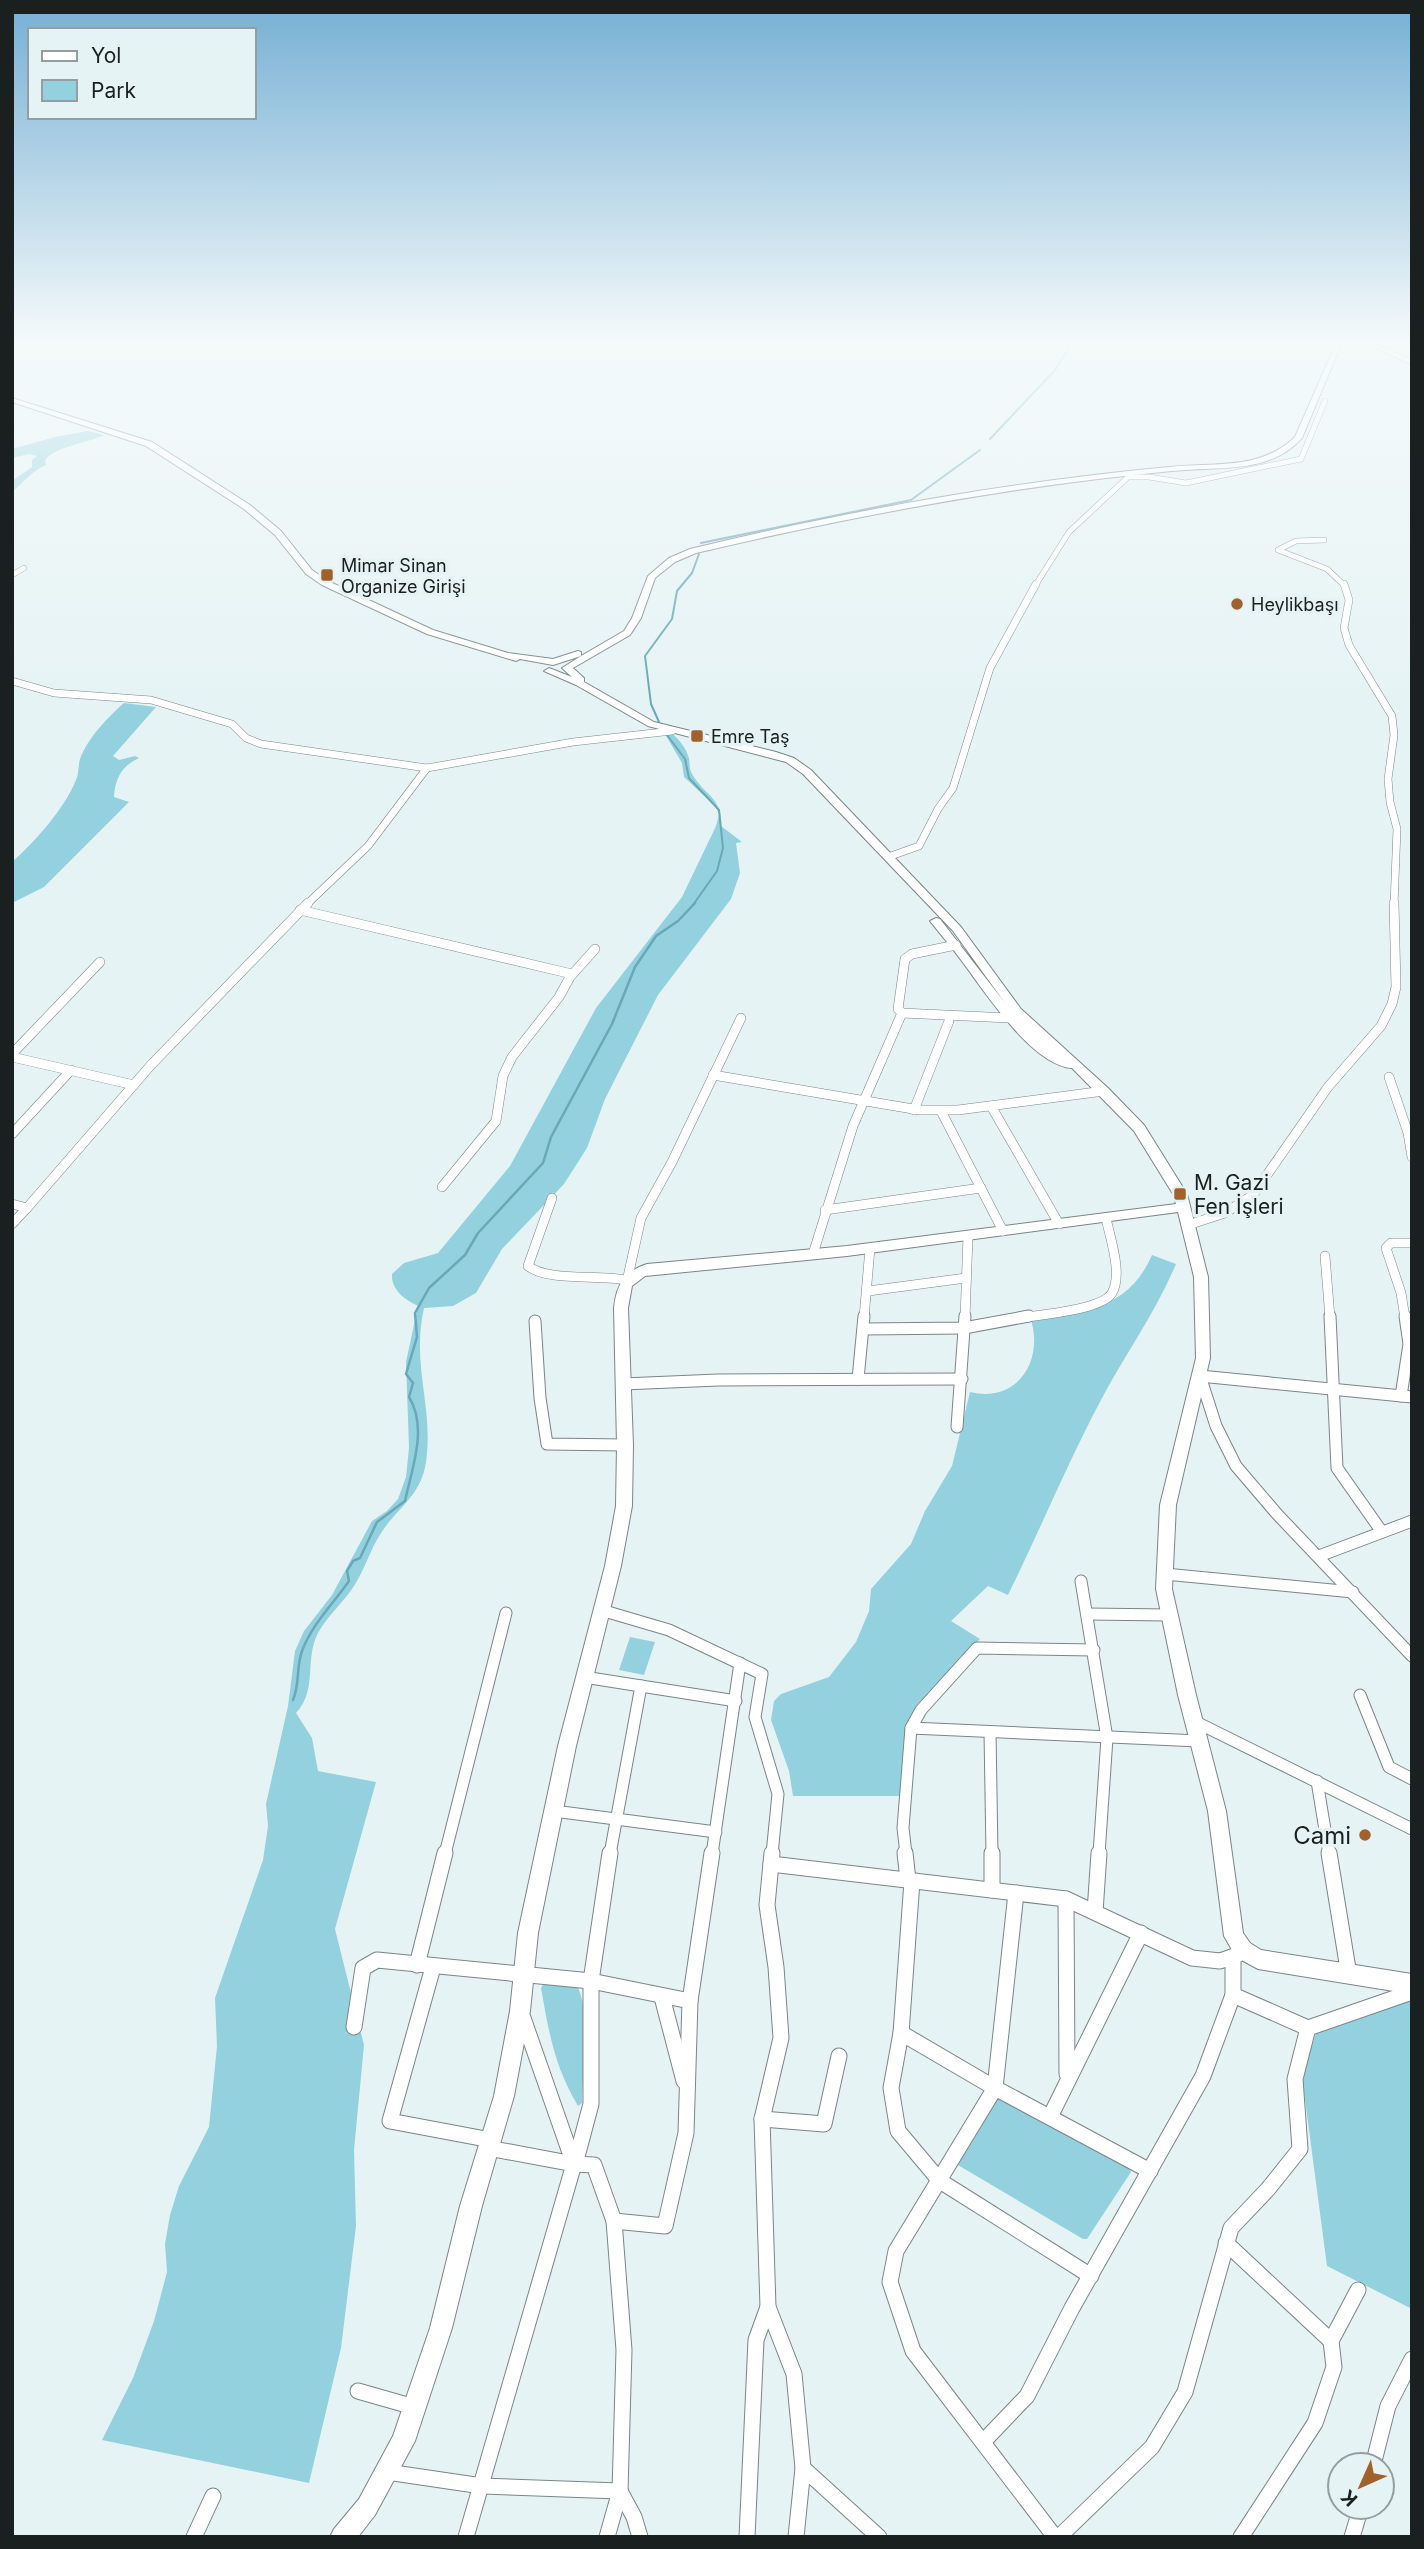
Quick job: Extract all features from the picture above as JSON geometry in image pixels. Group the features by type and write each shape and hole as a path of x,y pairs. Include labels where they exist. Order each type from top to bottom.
{"street":[{"path":"171,458 247,507 278,533 309,572 325,583 430,632 550,668 563,663 566,668 587,675 601,697"},
{"path":"550,668 620,633 628,623 639,583 647,572 659,562 692,548 918,502 1065,477 1229,462 1247,458"},
{"path":"566,668 616,641 634,624 646,583 653,573 662,565 693,551 923,503 1065,479 1235,464 1265,458"},
{"path":"888,857 919,846 938,809 953,788 990,668 1037,582 1069,532 1128,477 1186,482 1302,458"},
{"path":"1188,1226 1225,1213 1253,1195 1328,1087 1381,1026 1392,1004 1396,987 1394,917 1397,829 1390,802 1388,779 1394,735 1392,716 1380,691 1349,645 1344,628 1349,600 1345,585 1327,569 1278,550 1296,541 1324,540"},
{"path":"12,575 24,568"},
{"path":"510,655 530,657 588,650"},
{"path":"587,675 600,650"},
{"path":"530,657 651,724 781,757 798,765 824,786 957,929 1017,1012 1104,1091 1139,1128 1180,1194 1184,1207 1201,1277 1203,1358 1168,1505 1164,1590 1217,1811 1238,1954 1233,1995 1203,2076 1027,2396 983,2442"},
{"path":"12,681 54,693 151,700 232,724 246,738 261,744 427,768 573,743 672,731"},
{"path":"12,1224 235,975 358,857 406,801 427,768"},
{"path":"817,783 822,799 833,813 956,945 1009,1018 1043,1050 1078,1069"},
{"path":"300,910 572,974"},
{"path":"956,945 912,954 906,958 898,1009 902,1013 1009,1018"},
{"path":"442,1187 496,1121 506,1069 512,1057 559,997 572,974 595,949"},
{"path":"100,962 12,1056 134,1085"},
{"path":"813,1254 862,1102 902,1013"},
{"path":"342,2537 367,2507 403,2441 440,2328 504,2096 520,2011 528,1933 584,1677 613,1566 624,1506 622,1289 627,1280 641,1218 672,1162 741,1018"},
{"path":"914,1110 949,1021"},
{"path":"12,1134 71,1070"},
{"path":"713,1075 914,1110 941,1111 991,1106 1104,1091"},
{"path":"1389,1077 1408,1133 1412,1157"},
{"path":"991,1106 1059,1224"},
{"path":"941,1111 1003,1231"},
{"path":"825,1210 981,1188"},
{"path":"552,1198 533,1249 528,1266 530,1270 538,1275 608,1276 627,1280 647,1269 870,1248 1184,1207"},
{"path":"12,1204 27,1208"},
{"path":"864,1329 964,1328 1099,1304 1112,1293 1116,1274 1106,1217"},
{"path":"957,1427 962,1379 968,1236"},
{"path":"1200,1376 1406,1396 1409,1344 1401,1293 1386,1248 1391,1243 1412,1243"},
{"path":"858,1379 870,1248"},
{"path":"1325,1256 1335,1390 1337,1468 1382,1532"},
{"path":"868,1290 966,1278"},
{"path":"535,1321 540,1398 547,1444 625,1445"},
{"path":"1200,1376 1216,1426 1236,1466 1277,1514 1412,1656"},
{"path":"623,1384 962,1379"},
{"path":"1319,1556 1412,1521"},
{"path":"1165,1574 1353,1592"},
{"path":"1082,1581 1107,1738 1095,1912"},
{"path":"601,1610 669,1630 762,1674 755,1717 778,1794 767,1905 776,1967 781,2038 762,2119 768,2307 794,2374 803,2468 796,2537"},
{"path":"417,1965 506,1613"},
{"path":"1087,1614 1170,1615"},
{"path":"1091,2276 940,2181 898,2131 891,2088 901,2033 910,1881 903,1828 911,1728 922,1710 977,1648 1094,1650"},
{"path":"614,2221 664,2226 686,2133 690,2001 740,1664"},
{"path":"584,1677 736,1701"},
{"path":"466,2537 591,2104 591,1981 615,1820 641,1686"},
{"path":"1360,1695 1389,1767 1412,1779"},
{"path":"1194,1721 1412,1829"},
{"path":"911,1728 1199,1741"},
{"path":"990,1732 992,1890"},
{"path":"1317,1781 1349,1975"},
{"path":"554,1811 716,1832"},
{"path":"771,1864 1066,1899 1192,1958 1206,1961 1238,1954 1412,1984"},
{"path":"1016,1893 995,2088 896,2251 890,2282 913,2351 1057,2537 1152,2447 1185,2392 1231,2228 1268,2189 1300,2148 1295,2079 1308,2028"},
{"path":"1066,1899 1067,2078"},
{"path":"1050,2117 1141,1933"},
{"path":"354,2027 365,1965 377,1960 591,1981 690,2001"},
{"path":"433,1967 390,2121 574,2164 594,2165 614,2221 624,2350 620,2491 607,2537"},
{"path":"1233,1995 1308,2028 1412,1992"},
{"path":"662,1997 687,2094"},
{"path":"520,2011 574,2164"},
{"path":"901,2033 995,2088 1150,2171"},
{"path":"762,2119 824,2124 839,2056"},
{"path":"1226,2243 1331,2341"},
{"path":"1241,2537 1315,2423 1334,2367 1331,2341 1358,2291"},
{"path":"747,2537 756,2340 768,2307"},
{"path":"1377,2451 1388,2406 1412,2359"},
{"path":"358,2392 414,2407"},
{"path":"803,2468 879,2537"},
{"path":"386,2472 482,2486 620,2491"},
{"path":"620,2491 634,2517 640,2537"},
{"path":"194,2537 213,2496"},
{"path":"358,2537 367,2507"}],"green space":[{"path":"47,458 46,465 32,473 12,492 12,481 32,467 32,460"},
{"path":"124,703 156,707 113,756 119,760 135,756 139,758 120,773 116,784 114,797 129,802 44,887 12,903 12,862 57,813 76,780 80,759 88,744"},
{"path":"665,734 673,734 686,751 692,774 719,809 721,826 742,842 736,843 740,873 731,899 658,995 605,1099 587,1148 564,1184 502,1249 476,1293 453,1306 424,1308 420,1349 428,1442 423,1474 414,1493 381,1533 354,1586 318,1633 312,1654 307,1694 296,1713 312,1738 318,1771 376,1782 335,1929 364,2045 354,2150 356,2226 341,2348 309,2483 102,2440 133,2378 154,2321 167,2272 165,2244 170,2215 179,2186 209,2127 217,2046 215,1998 263,1860 268,1826 266,1804 288,1706 295,1651 304,1631 332,1595 372,1521 398,1499 406,1477 409,1448 406,1362 418,1306 400,1294 392,1280 392,1274 404,1263 438,1253 510,1166 596,1008 682,897 719,815 716,807 684,777 682,763"},
{"path":"1152,1255 1176,1264 1159,1300 1089,1424 1008,1595 988,1586 951,1621 980,1639 915,1707 901,1796 793,1796 789,1771 771,1720 774,1701 781,1694 829,1677 856,1642 869,1611 871,1589 911,1544 925,1511 952,1466 970,1392 987,1394 1002,1391 1014,1385 1024,1375 1034,1348 1030,1317 1086,1309 1116,1298 1130,1288 1142,1274"},
{"path":"630,1637 655,1642 644,1675 619,1670"},
{"path":"544,1983 577,1986 581,1997 585,2042 582,2103 578,2106 563,2077 554,2048 541,1988"},
{"path":"1412,2000 1412,2309 1327,2266 1302,2077 1317,2030"},
{"path":"997,2090 1125,2156 1131,2172 1087,2239 951,2161"}],"waterway":[{"path":"701,543 911,500 969,458"},
{"path":"659,722 651,704 645,656 672,619 677,591 692,573 699,554"},
{"path":"667,735 685,759 689,778 719,810 723,848 717,871 693,905"},
{"path":"293,1700 300,1657 311,1632 349,1581 347,1571 353,1561 360,1558 377,1522 405,1501 418,1435 415,1409 409,1397 413,1383 406,1374 417,1337 415,1313 429,1288 465,1255 478,1233 543,1163 551,1137 612,1024 635,967 656,936 678,921 695,903"}],"place":[{"name":"Mimar Sinan Organize Girişi","path":"327,575"},
{"name":"Heylikbaşı","path":"1237,604"},
{"name":"Emre Taş","path":"697,736"},
{"name":"M. Gazi Fen İşleri","path":"1180,1194"},
{"name":"Cami","path":"1365,1835"}]}
